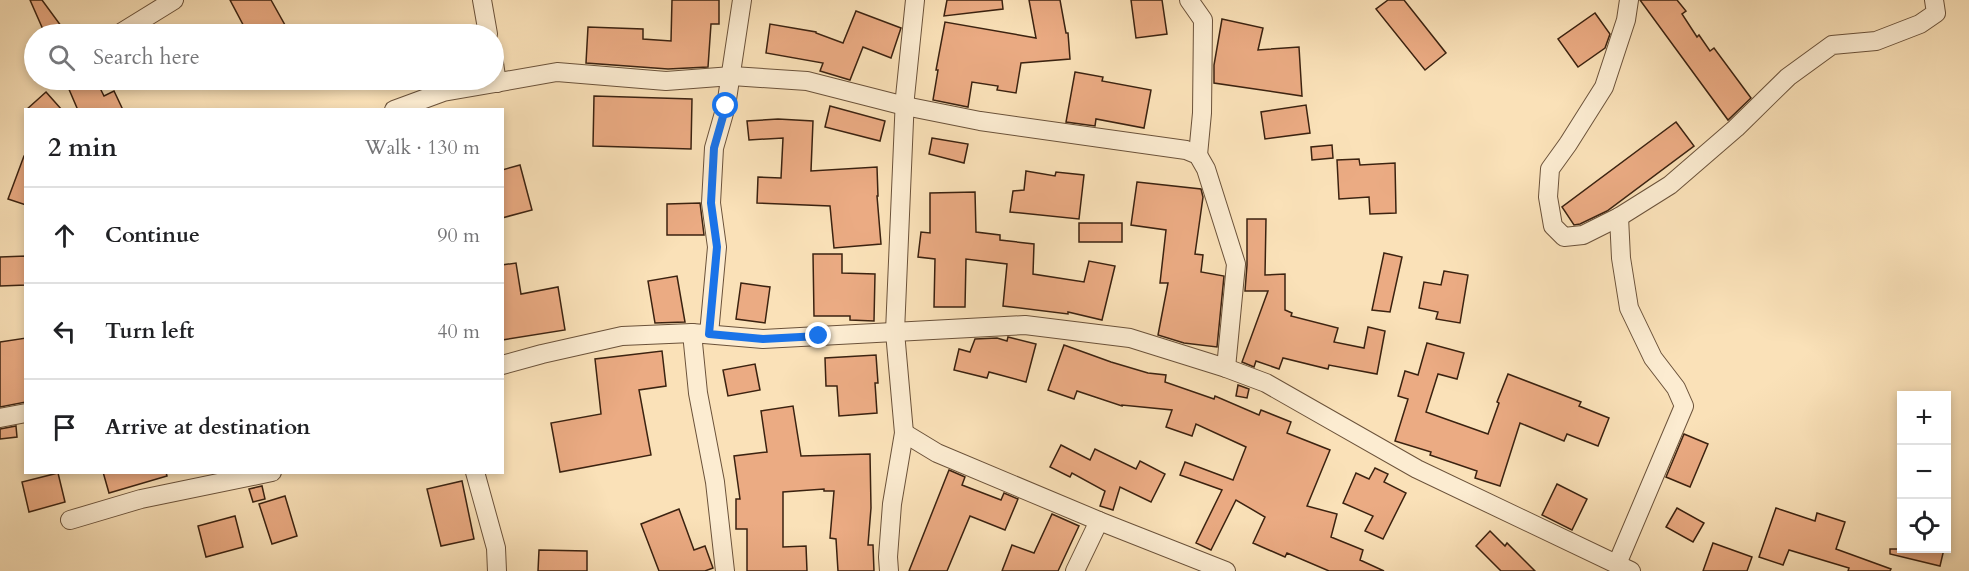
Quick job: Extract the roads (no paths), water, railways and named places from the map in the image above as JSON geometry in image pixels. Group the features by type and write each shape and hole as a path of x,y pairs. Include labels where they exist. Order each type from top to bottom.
{"street":[{"path":"134,24 174,0"},
{"path":"482,0 486,24"},
{"path":"725,571 715,482 698,393 701,334 717,247 711,203 714,148 732,76 742,0"},
{"path":"889,571 892,504 904,433 895,332 905,106 915,0"},
{"path":"1189,0 1203,21 1202,112 1198,155 1206,169 1236,264 1226,368"},
{"path":"1629,0 1626,20 1604,87 1550,169 1548,197 1553,226 1564,237 1583,235 1619,217 1670,185 1736,128 1788,77 1832,45 1876,41 1920,24 1936,13 1934,0"},
{"path":"504,82 558,72 666,81 732,76 807,81 905,106 980,121 1186,150 1198,155"},
{"path":"399,108 455,90"},
{"path":"504,364 622,336 701,334 763,339 1026,325 1130,338 1266,383 1417,469 1624,568 1684,406 1676,388 1653,358 1629,308 1621,258 1619,217"},
{"path":"0,418 24,413"},
{"path":"904,433 937,453 1226,571"},
{"path":"70,520 141,500 263,474"},
{"path":"476,474 496,548 496,571"},
{"path":"1075,571 1099,521"}]}
